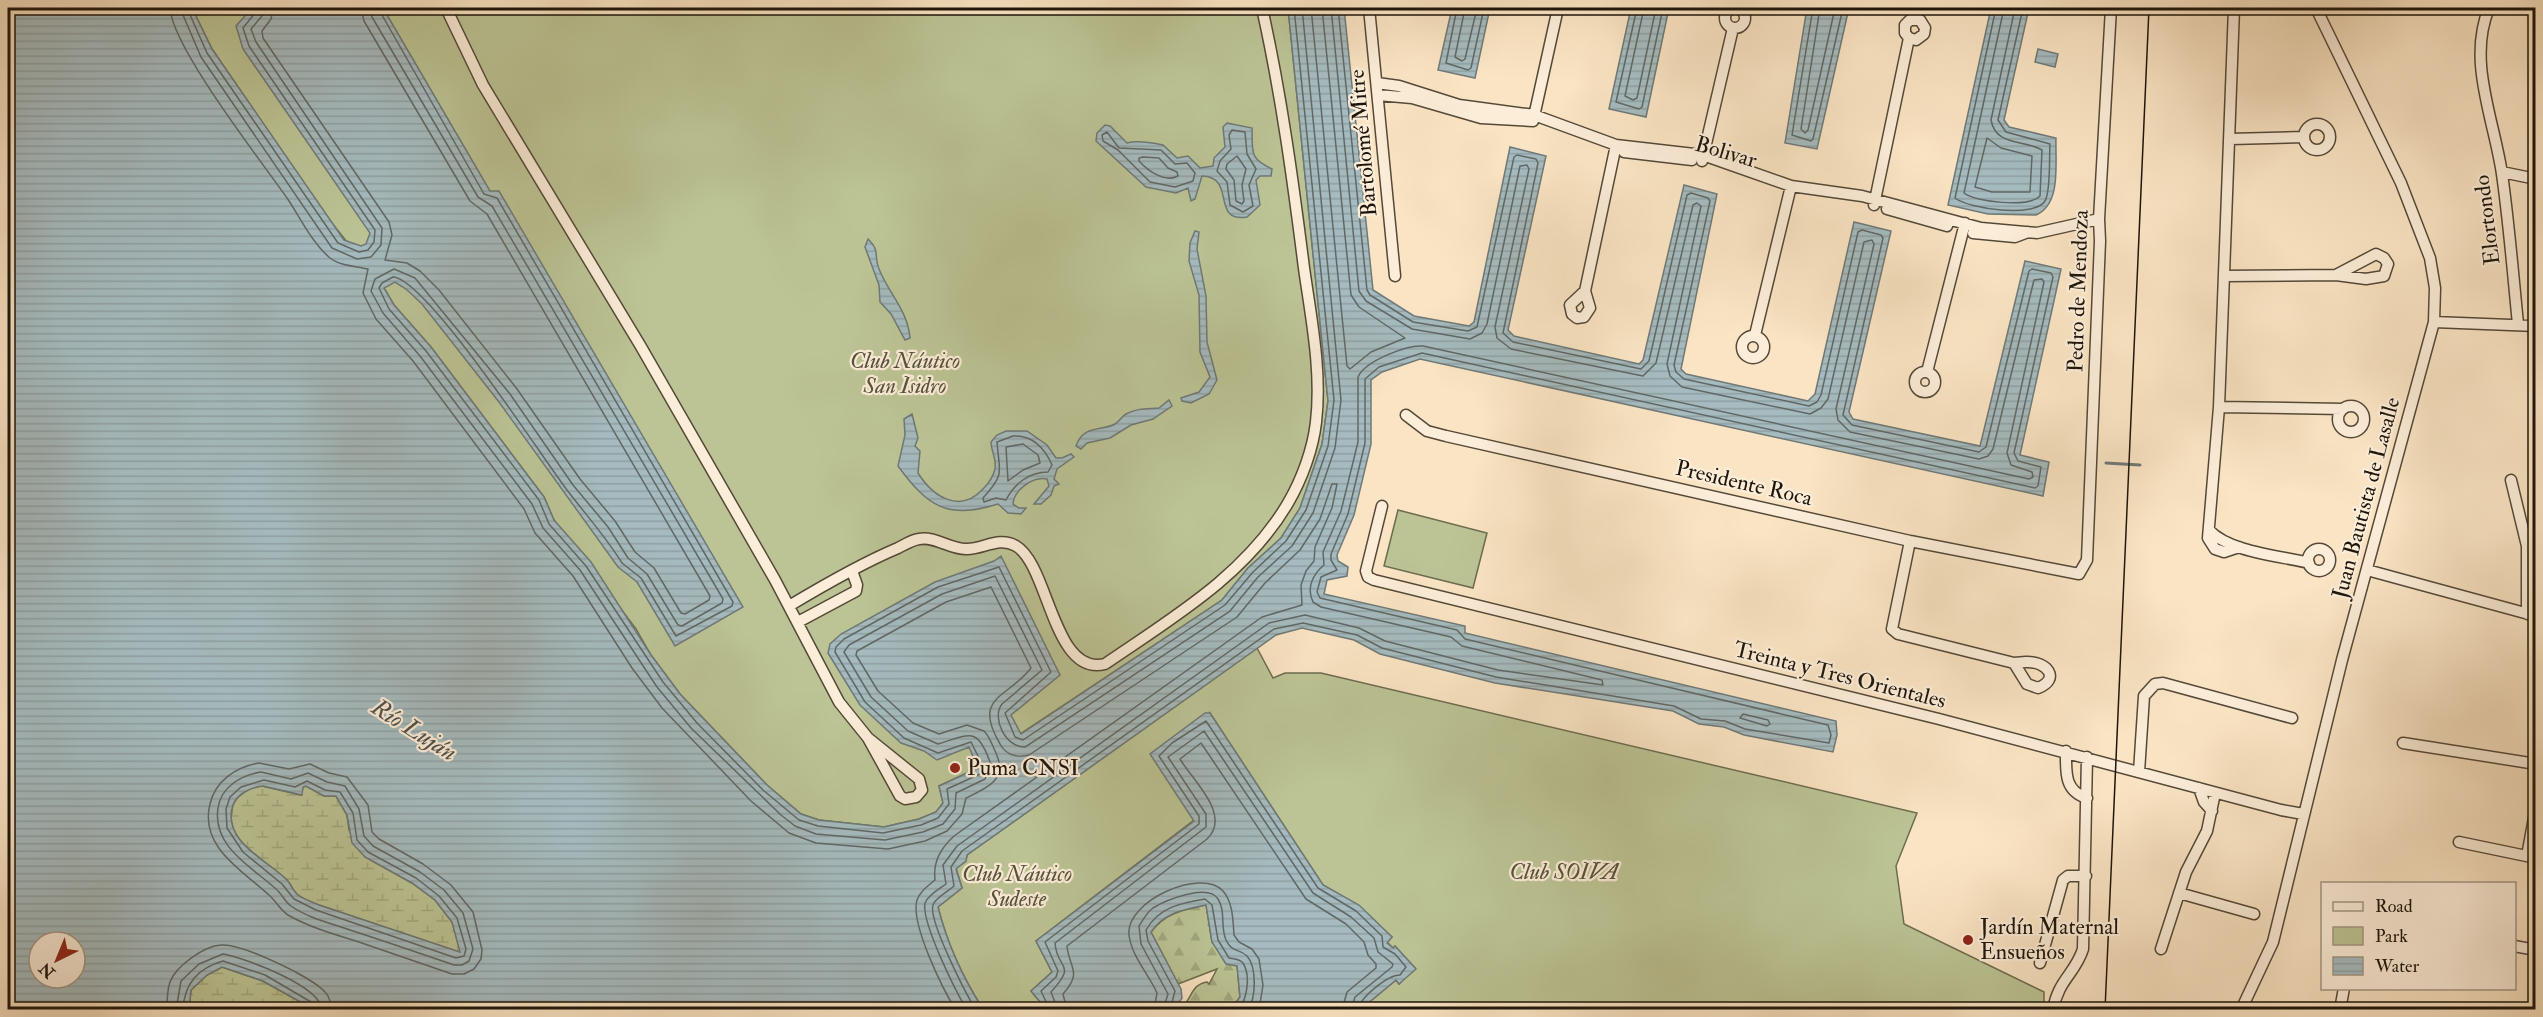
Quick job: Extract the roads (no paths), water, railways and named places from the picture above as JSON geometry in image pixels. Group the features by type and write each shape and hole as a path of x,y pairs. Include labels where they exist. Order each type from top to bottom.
{"street":[{"path":"446,8 483,85 640,345 798,621 839,702 868,738 900,796 905,800 916,797 922,790 919,779 868,738"},
{"path":"789,606 852,571 918,539 933,540 964,549 1000,542 1015,545 1028,558 1053,618 1072,651 1087,664 1095,666 1105,664 1202,598 1238,565 1278,518 1295,489 1312,443 1318,391 1316,353 1286,133 1262,8"},
{"name":"Bartolomé Mitre","path":"1369,8 1395,276"},
{"path":"1534,118 1558,8"},
{"name":"Pedro de Mendoza","path":"2079,574 2087,560 2099,219 2111,8"},
{"path":"2234,8 2219,406 2208,538 2215,549 2224,552 2240,547 2309,563"},
{"name":"Juan Bautista de Lasalle","path":"2241,1010 2273,942 2302,814 2434,322 2435,288 2430,258 2401,183 2316,8"},
{"name":"Elortondo","path":"2489,8 2481,34 2480,58 2502,172 2518,324"},
{"path":"1702,158 1733,28"},
{"path":"1874,202 1909,38"},
{"name":"Bolivar","path":"1377,83 1399,86 1445,105 1489,119 1534,118 1615,148 1702,158 1790,189 1874,202 1923,221 2029,232 2061,229 2099,219"},
{"name":"Bolivar","path":"1378,95 1412,98 1445,105"},
{"path":"2230,139 2304,137"},
{"path":"1583,297 1615,148"},
{"path":"2502,172 2535,178"},
{"path":"1755,336 1790,189"},
{"path":"1927,372 1963,226"},
{"path":"2224,276 2336,275"},
{"path":"2434,322 2535,326"},
{"path":"2219,406 2343,409"},
{"name":"Presidente Roca","path":"1406,415 1427,430 1446,436 1910,541 2079,574"},
{"path":"2367,570 2531,615 2527,546 2511,480"},
{"name":"Treinta y Tres Orientales","path":"1382,506 1366,571 1368,577 2066,751 2215,793 2302,814"},
{"path":"1910,541 1892,629 1898,634 2014,663"},
{"path":"798,621 856,591 857,585 852,571"},
{"path":"2139,772 2144,696 2155,684 2163,683 2292,718"},
{"path":"2403,742 2535,764"},
{"path":"2066,751 2066,773 2070,788 2077,795 2087,798"},
{"path":"2053,1010 2060,984 2080,957 2083,949 2087,757"},
{"path":"2199,788 2204,802 2212,811"},
{"path":"2161,949 2186,872 2202,846 2215,793"},
{"path":"2459,842 2531,857 2535,807"},
{"path":"2040,963 2063,880 2068,876 2086,876"},
{"path":"2179,893 2254,914"},
{"path":"2516,946 2535,950"},
{"path":"2340,1010 2344,990"},
{"path":"2127,1010 2133,1010"}],"water":[{"name":"Río Luján","path":"8,8 192,8 212,49 344,240 361,246 366,244 370,233 243,49 236,26 252,8 383,8 490,191 499,191 743,607 675,646 637,582 618,567 499,402 422,304 395,282 384,288 394,305 431,347 544,497 554,520 591,562 651,655 680,694 767,785 801,814 819,820 884,827 919,819 936,812 943,803 939,786 978,768 969,747 937,760 924,751 901,743 860,705 828,653 830,644 841,634 935,582 994,561 1001,556 1060,675 1011,715 1021,734 1222,600 1248,568 1281,538 1300,508 1322,444 1328,401 1288,8 1344,8 1373,290 1414,316 1469,326 1474,322 1510,147 1546,156 1508,330 1514,336 1639,364 1643,360 1684,185 1717,194 1681,369 1686,374 1808,401 1815,394 1854,222 1891,231 1849,412 1853,419 1980,446 2025,261 2061,269 2020,455 2049,462 2043,496 1420,359 1382,372 1371,380 1371,444 1354,515 1337,555 1338,561 1348,567 1347,576 1327,580 1324,594 1465,626 1465,633 1836,721 1837,735 1833,752 1744,735 1724,727 1699,724 1673,711 1495,683 1380,654 1354,640 1302,628 1276,635 967,855 966,861 956,869 962,888 938,907 956,960 983,1009 313,1009 263,981 222,967 207,975 191,990 189,1009 8,1009","holes":["263,786 302,795 303,787 306,786 324,796 336,796 347,815 352,843 365,857 412,883 435,900 452,922 460,952 305,899 298,895 287,880 240,839 231,818 235,801 245,792"]},
{"path":"1452,8 1490,8 1475,78 1438,70"},
{"path":"1631,8 1669,8 1646,117 1609,109"},
{"path":"1807,8 1849,8 1817,149 1785,143"},
{"path":"1991,8 2029,8 2004,120 2009,127 2056,138 2053,192 2050,202 2036,215 1988,214 1948,205"},
{"path":"2038,49 2058,54 2055,67 2035,62"},
{"path":"1227,123 1252,128 1253,153 1259,161 1272,169 1271,176 1260,176 1256,180 1260,205 1247,217 1236,217 1229,213 1219,184 1212,178 1202,176 1195,199 1191,201 1188,188 1176,193 1146,187 1096,141 1097,133 1105,125 1110,126 1127,143 1163,145 1177,158 1188,156 1200,168 1213,166 1214,158 1225,147 1223,127"},
{"path":"1195,231 1199,232 1197,249 1206,296 1207,342 1217,380 1209,394 1191,403 1182,401 1181,398 1199,392 1210,377 1200,352 1199,295 1189,261 1190,243"},
{"path":"868,239 876,250 877,264 883,278 906,319 910,338 905,340 891,314 880,302 879,285 865,247"},
{"path":"1169,400 1172,406 1153,419 1131,425 1110,438 1087,443 1081,449 1076,446 1079,439 1089,431 1117,423 1125,415 1134,411 1159,408"},
{"path":"912,414 918,438 915,446 920,451 918,473 931,489 948,499 965,500 987,485 995,469 991,442 997,435 1006,431 1027,431 1047,445 1056,458 1071,454 1074,457 1057,469 1054,479 1059,484 1054,486 1051,495 1041,504 1034,504 1049,486 1047,479 1030,482 1021,489 1013,504 1019,508 1026,508 1021,514 1008,513 998,504 966,511 952,510 930,500 919,491 898,466 905,435 904,419"},
{"path":"1205,713 1210,713 1323,885 1359,905 1392,937 1387,943 1393,948 1395,946 1416,969 1399,984 1396,980 1361,1009 1231,1009 1240,997 1237,966 1226,964 1212,942 1206,905 1182,910 1168,916 1151,932 1181,989 1182,998 1175,1009 1046,1009 1031,991 1052,972 1036,941 1194,821 1150,754"}],"waterway":[{"path":"2106,463 2140,465"}],"tram line":[{"path":"2105,1010 2149,8"}],"place":[{"name":"Puma CNSI","path":"955,768"},
{"name":"Jardín Maternal Ensueños","path":"1968,940"}],"park label":[{"name":"Club Náutico San Isidro","path":"905,374"},
{"name":"Club SOIVA","path":"1564,872"},
{"name":"Club Náutico Sudeste","path":"1017,886"}]}
